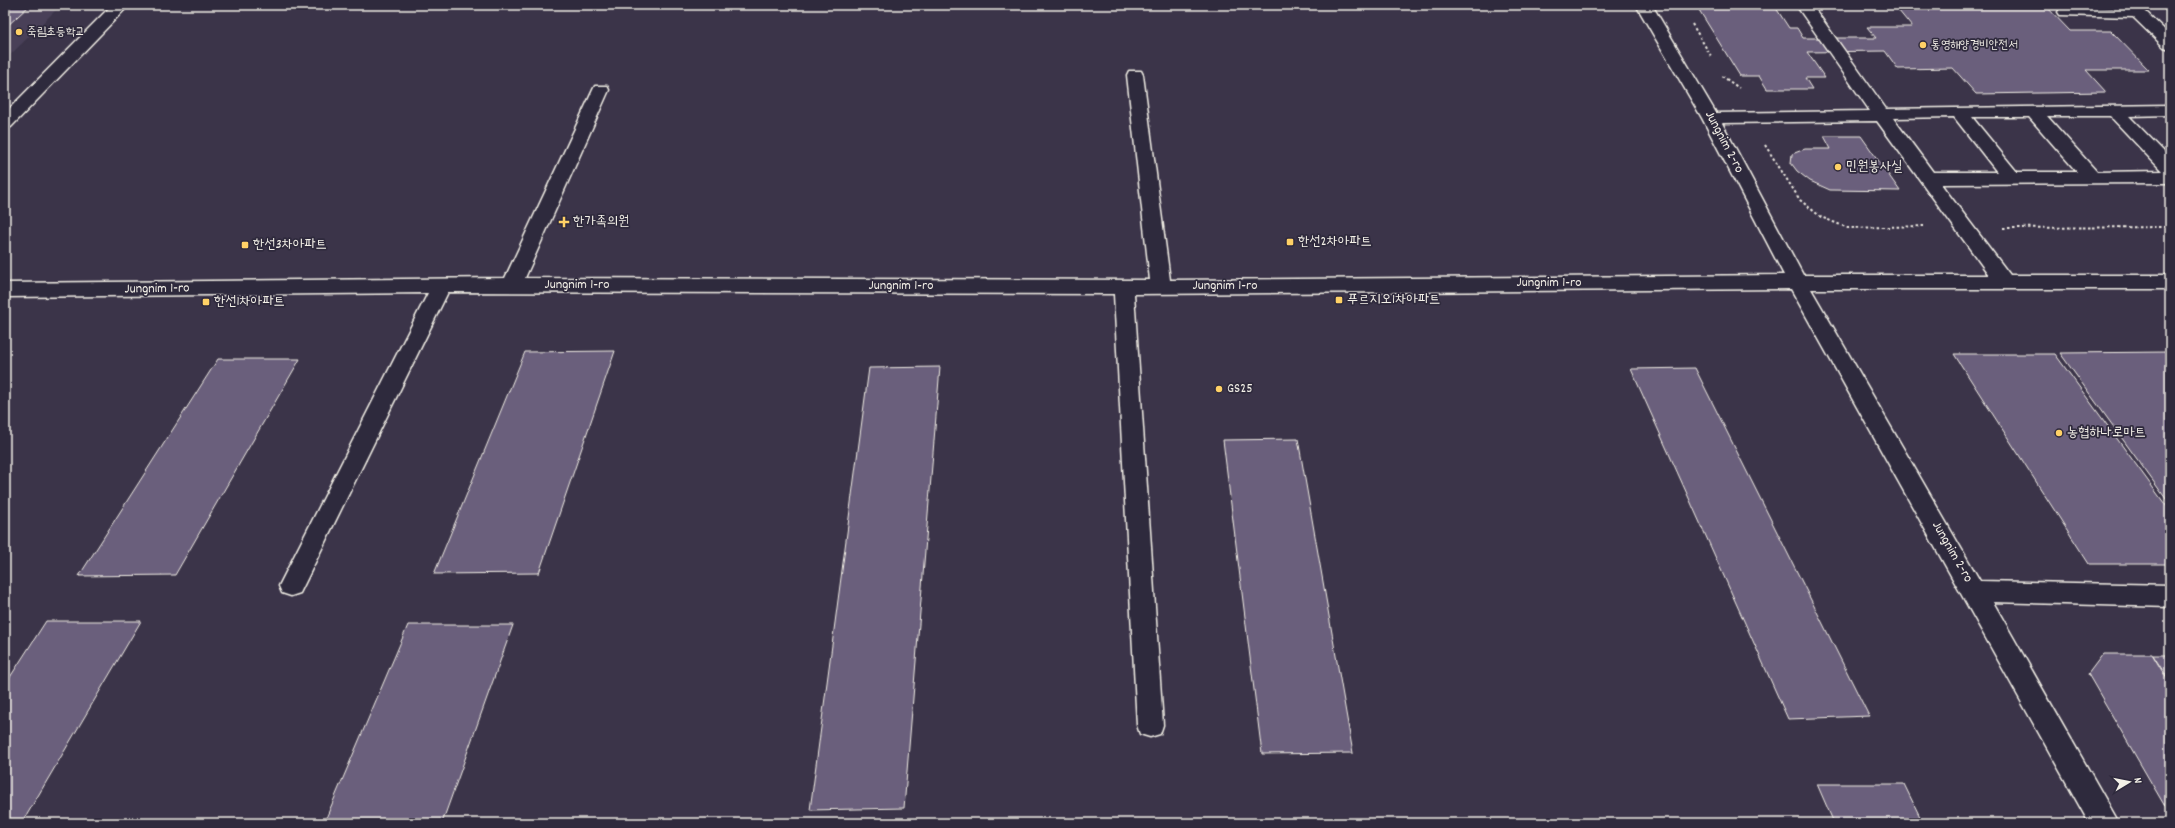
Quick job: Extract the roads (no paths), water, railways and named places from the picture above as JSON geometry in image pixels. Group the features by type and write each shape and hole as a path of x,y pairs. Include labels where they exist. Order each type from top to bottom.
{"street":[{"path":"5,123 121,5"},
{"name":"Jungnim 2-ro","path":"1644,5 1711,118 1798,282 2105,823"},
{"path":"1804,5 1926,178 2004,282"},
{"path":"2066,12 2137,12 2170,44"},
{"path":"1135,75 1161,286"},
{"path":"512,285 601,90"},
{"path":"1711,118 1882,116 1892,113 2170,110"},
{"path":"2114,111 2170,169"},
{"path":"1959,112 2011,177"},
{"path":"2034,112 2092,177"},
{"path":"1926,178 2170,177"},
{"path":"1798,282 2170,282"},
{"name":"Jungnim 1-ro","path":"5,290 512,285 1124,287 1798,282"},
{"path":"291,586 441,286"},
{"path":"1124,287 1150,725"},
{"path":"1974,591 2170,596"}],"place":[{"name":"죽림초등학교","path":"19,32"},
{"name":"통영해양경비안전서","path":"1923,45"},
{"name":"민원봉사실","path":"1838,167"},
{"name":"한가족의원","path":"564,222"},
{"name":"한선2차아파트","path":"1290,242"},
{"name":"한선3차아파트","path":"245,245"},
{"name":"푸르지오1차아파트","path":"1339,300"},
{"name":"한선1차아파트","path":"206,302"},
{"name":"GS25","path":"1219,389"},
{"name":"농협하나로마트","path":"2059,433"}]}
